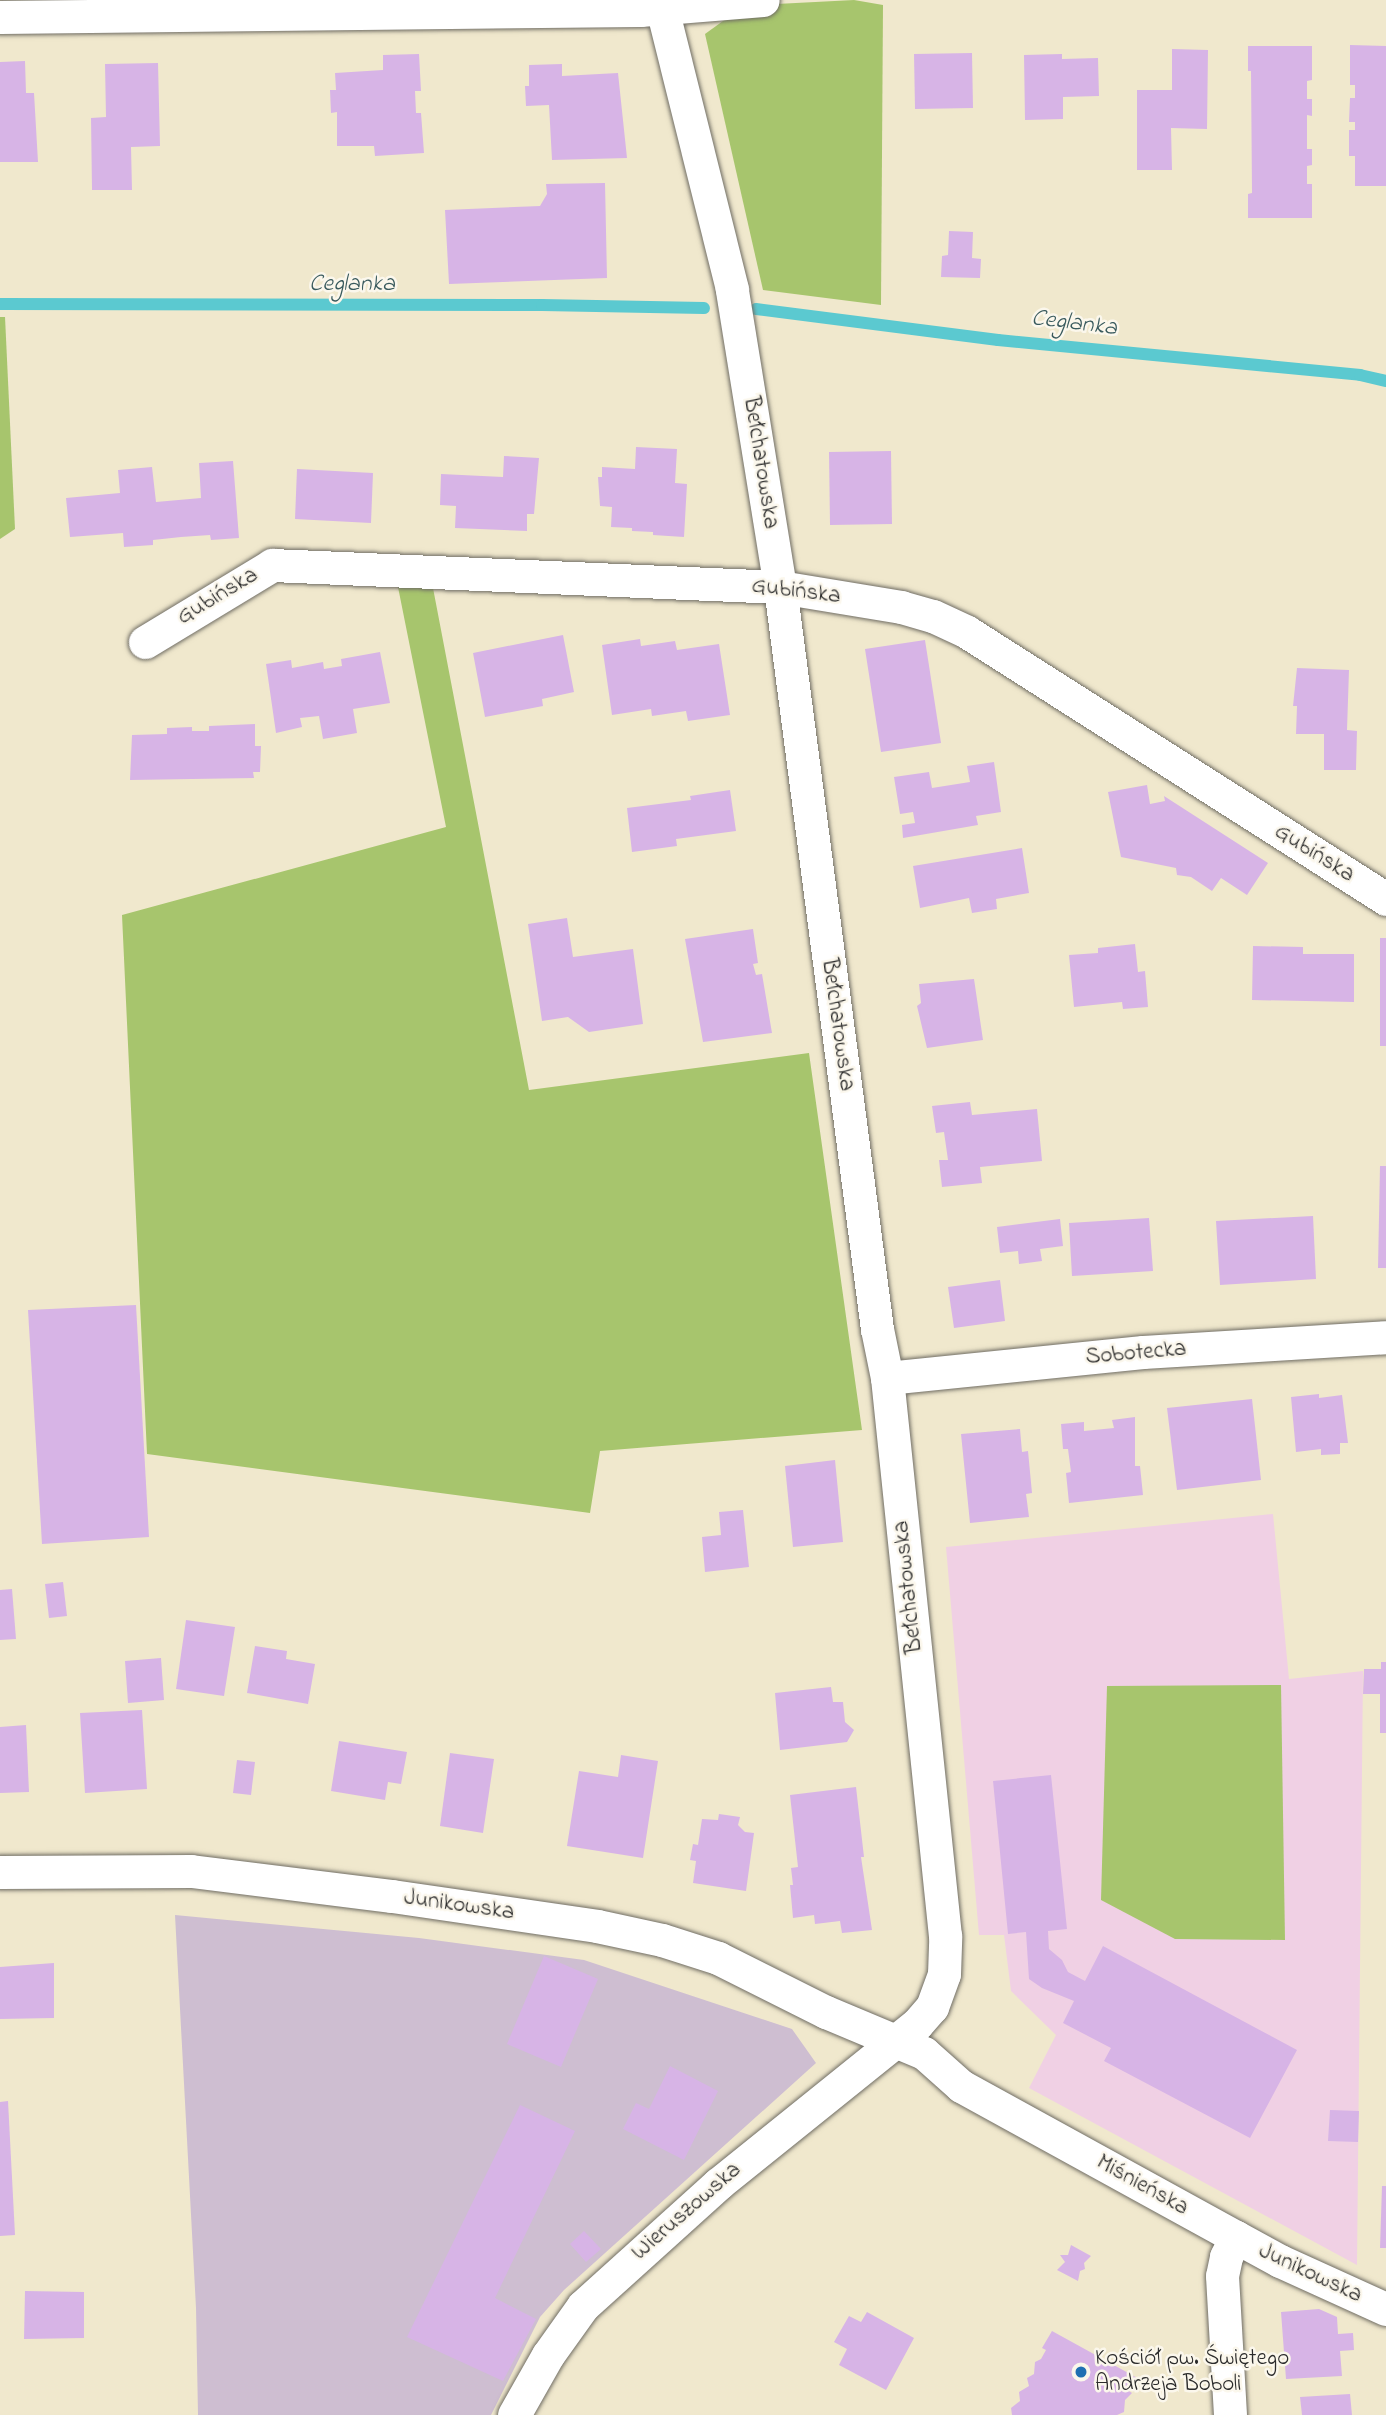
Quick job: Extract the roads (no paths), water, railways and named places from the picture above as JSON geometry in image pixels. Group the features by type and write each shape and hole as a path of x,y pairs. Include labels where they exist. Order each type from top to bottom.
{"street":[{"path":"0,17 171,7 660,5 763,0"},
{"name":"Bełchatowska","path":"660,5 732,289 780,587 877,1329 887,1378 945,1936 944,1974 940,1991 932,2007 896,2042"},
{"name":"Gubińska","path":"145,642 272,565 780,587 901,607 933,616 967,632 1386,900"},
{"name":"Sobotecka","path":"887,1378 1143,1352 1386,1337"},
{"name":"Junikowska","path":"0,1872 191,1871 393,1896 597,1926 662,1940 718,1958 896,2042"},
{"name":"Miśnieńska","path":"896,2042 924,2053 961,2086 1236,2237"},
{"name":"Wieruszowska","path":"514,2415 548,2355 583,2306 718,2184 896,2042"},
{"path":"1230,2415 1222,2276 1226,2258 1236,2237"},
{"name":"Junikowska","path":"1236,2237 1280,2261 1386,2309"}],"waterway":[{"name":"Ceglanka","path":"0,304 704,308"},
{"name":"Ceglanka","path":"756,309 998,340 1360,375 1386,381"}],"place":[{"name":"Kościół pw. Świętego Andrzeja Boboli","path":"1081,2372"}]}
